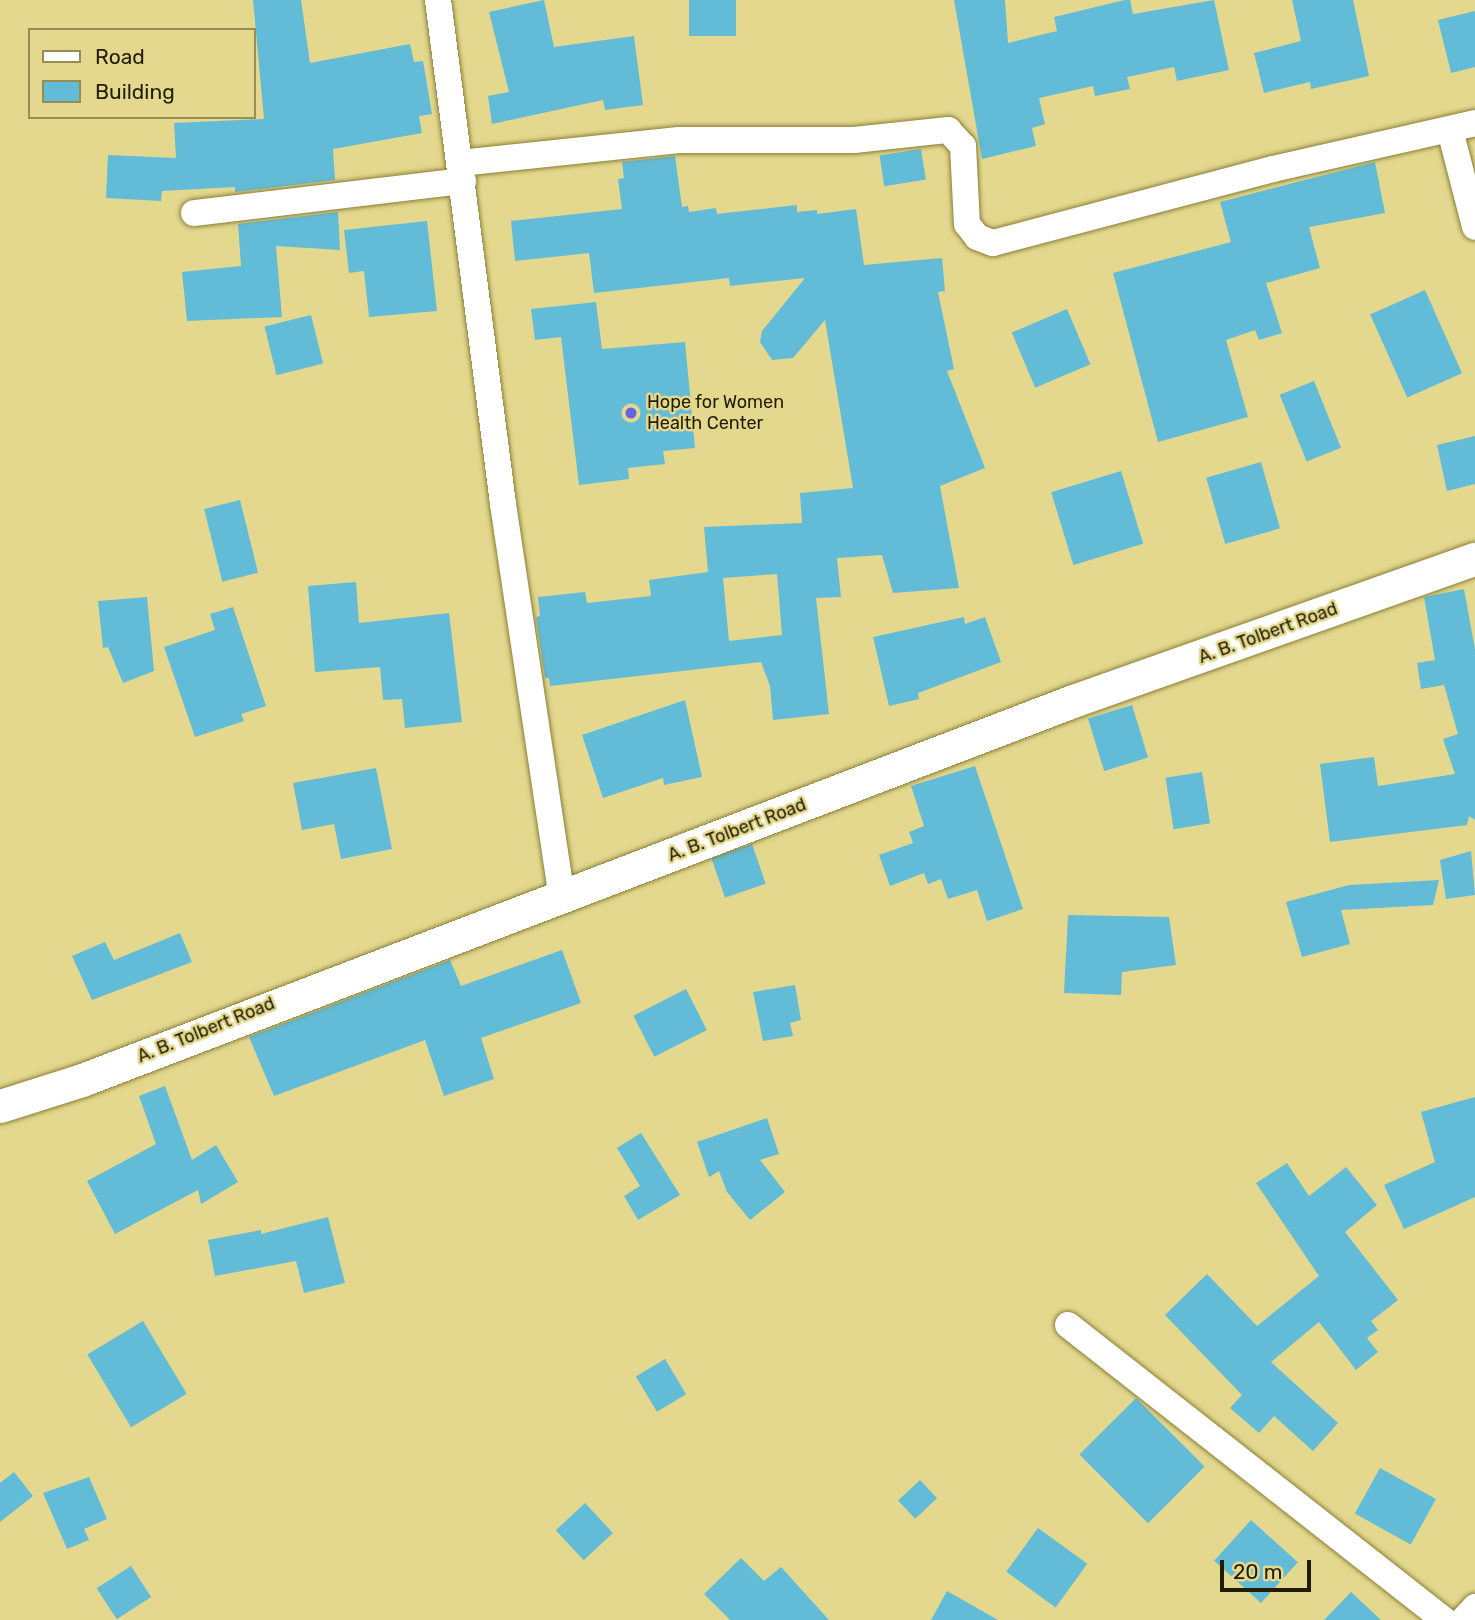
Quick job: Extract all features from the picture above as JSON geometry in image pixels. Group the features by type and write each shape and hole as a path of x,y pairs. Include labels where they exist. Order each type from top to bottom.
{"street":[{"path":"438,0 503,503 562,898"},
{"path":"194,213 679,140 854,140 948,130 963,146 967,224 978,237 993,243 1273,169 1463,126 1475,227"},
{"name":"A. B. Tolbert Road","path":"8,1104 82,1080 313,988 562,898 1073,701 1475,559"},
{"path":"1068,1325 1444,1620"},
{"path":"1463,1620 1475,1607"}],"building":[{"path":"253,0 301,0 310,63 410,44 414,62 423,61 432,114 419,116 422,133 333,149 335,180 235,192 235,187 162,191 161,201 106,198 108,155 176,158 174,123 264,119"},
{"path":"544,0 554,47 634,36 643,105 605,110 603,100 492,124 488,96 509,92 489,12"},
{"path":"689,0 736,0 736,36 689,36"},
{"path":"954,0 1005,0 1008,43 1057,31 1054,17 1125,0 1130,0 1133,14 1214,0 1229,70 1177,81 1174,67 1127,77 1130,89 1095,96 1093,86 1039,98 1045,124 1032,128 1036,146 982,159"},
{"path":"1292,0 1353,0 1369,76 1311,89 1310,82 1264,93 1254,53 1301,41"},
{"path":"1475,11 1475,67 1451,73 1438,20"},
{"path":"921,149 926,180 884,186 880,156"},
{"path":"675,156 682,207 688,206 689,212 716,208 717,214 797,205 797,212 817,210 817,214 856,209 864,265 942,258 945,291 938,292 954,369 947,371 985,468 940,486 959,588 893,593 882,555 837,558 841,597 816,598 829,714 773,720 770,686 761,662 550,686 549,678 545,678 536,617 540,616 538,597 585,592 587,603 651,596 649,580 708,572 704,527 802,523 800,493 853,488 825,320 793,358 772,360 760,342 762,331 805,278 730,286 729,278 594,293 589,253 515,261 511,221 622,209 618,179 624,178 622,162","holes":["777,574 782,635 729,641 723,578"]},
{"path":"1375,162 1385,213 1309,227 1320,268 1266,283 1282,333 1259,340 1255,330 1226,340 1248,417 1158,442 1113,273 1231,242 1220,202"},
{"path":"338,212 340,250 276,246 282,317 187,321 182,272 241,266 238,224"},
{"path":"427,221 437,311 369,317 364,271 349,273 344,230"},
{"path":"1425,290 1462,373 1407,398 1370,314"},
{"name":"Hope for Women Health Center","path":"596,302 602,349 685,342 695,448 663,451 665,464 628,468 629,479 579,485 561,337 535,340 531,309"},
{"path":"1067,309 1090,364 1035,388 1012,332"},
{"path":"311,315 323,364 277,375 264,327"},
{"path":"1314,381 1341,448 1307,462 1280,395"},
{"path":"1475,436 1475,484 1447,491 1437,445"},
{"path":"1261,462 1280,528 1225,544 1206,478"},
{"path":"1121,471 1143,544 1073,565 1051,492"},
{"path":"240,500 258,573 222,582 204,509"},
{"path":"356,582 359,623 449,613 462,722 405,728 402,699 383,700 380,667 315,672 308,586"},
{"path":"1464,589 1475,649 1475,820 1469,816 1467,825 1330,842 1320,764 1374,757 1378,786 1455,774 1443,739 1458,734 1444,685 1421,689 1417,663 1435,660 1424,597"},
{"path":"147,597 154,671 123,683 108,647 103,648 98,601"},
{"path":"233,607 266,706 241,714 244,721 195,737 164,647 215,630 210,614"},
{"path":"964,617 965,624 985,617 1001,662 918,693 919,699 889,706 873,637"},
{"path":"685,700 702,777 664,785 663,778 603,798 582,735"},
{"path":"1132,705 1148,758 1104,771 1088,718"},
{"path":"975,766 1023,909 987,921 977,890 948,899 941,879 928,884 924,873 890,886 879,855 913,843 909,832 924,826 911,786"},
{"path":"376,768 392,849 341,859 334,824 302,830 293,783"},
{"path":"1202,772 1210,823 1174,829 1165,778"},
{"path":"752,844 766,884 725,898 711,858"},
{"path":"1471,851 1475,895 1446,899 1440,860"},
{"path":"1439,880 1433,905 1341,910 1350,944 1302,957 1286,902 1349,885"},
{"path":"1068,915 1169,917 1176,965 1122,972 1121,995 1064,993"},
{"path":"180,933 192,962 92,1000 72,956 105,942 114,960"},
{"path":"562,950 581,1003 481,1038 494,1079 444,1096 425,1040 274,1096 249,1037 450,960 461,986"},
{"path":"795,985 801,1020 790,1023 793,1036 763,1041 753,992"},
{"path":"686,989 707,1030 654,1057 633,1016"},
{"path":"165,1086 192,1160 216,1145 238,1182 201,1204 198,1190 115,1234 87,1181 156,1144 139,1096"},
{"path":"1475,1097 1475,1197 1404,1229 1384,1185 1435,1162 1421,1112"},
{"path":"767,1118 779,1154 760,1160 785,1192 750,1220 727,1192 719,1171 709,1177 697,1142"},
{"path":"641,1133 680,1195 638,1220 624,1196 640,1186 617,1148"},
{"path":"1287,1163 1309,1196 1346,1167 1377,1205 1345,1232 1398,1300 1371,1321 1378,1330 1367,1338 1378,1352 1356,1370 1319,1322 1271,1362 1338,1423 1313,1451 1274,1416 1259,1433 1230,1408 1242,1395 1165,1315 1207,1274 1257,1326 1319,1276 1256,1183"},
{"path":"328,1217 345,1283 304,1293 296,1261 215,1276 208,1240 261,1230 261,1234"},
{"path":"143,1321 187,1394 131,1427 87,1354"},
{"path":"665,1359 686,1394 657,1412 636,1377"},
{"path":"1136,1398 1205,1467 1148,1523 1079,1455"},
{"path":"1380,1468 1436,1499 1411,1545 1355,1513"},
{"path":"14,1472 33,1496 0,1522 0,1483"},
{"path":"89,1477 107,1519 84,1529 89,1540 67,1549 43,1493"},
{"path":"920,1480 937,1498 915,1519 898,1500"},
{"path":"585,1503 613,1533 584,1560 556,1530"},
{"path":"1251,1520 1298,1562 1261,1603 1214,1561"},
{"path":"1038,1528 1087,1564 1056,1608 1006,1572"},
{"path":"741,1558 764,1581 781,1567 829,1620 730,1620 704,1594"},
{"path":"131,1566 151,1597 117,1619 97,1588"},
{"path":"947,1591 998,1620 931,1620"},
{"path":"1351,1592 1381,1620 1324,1620"}],"place":[{"name":"Hope for Women Health Center","path":"631,413"}]}
